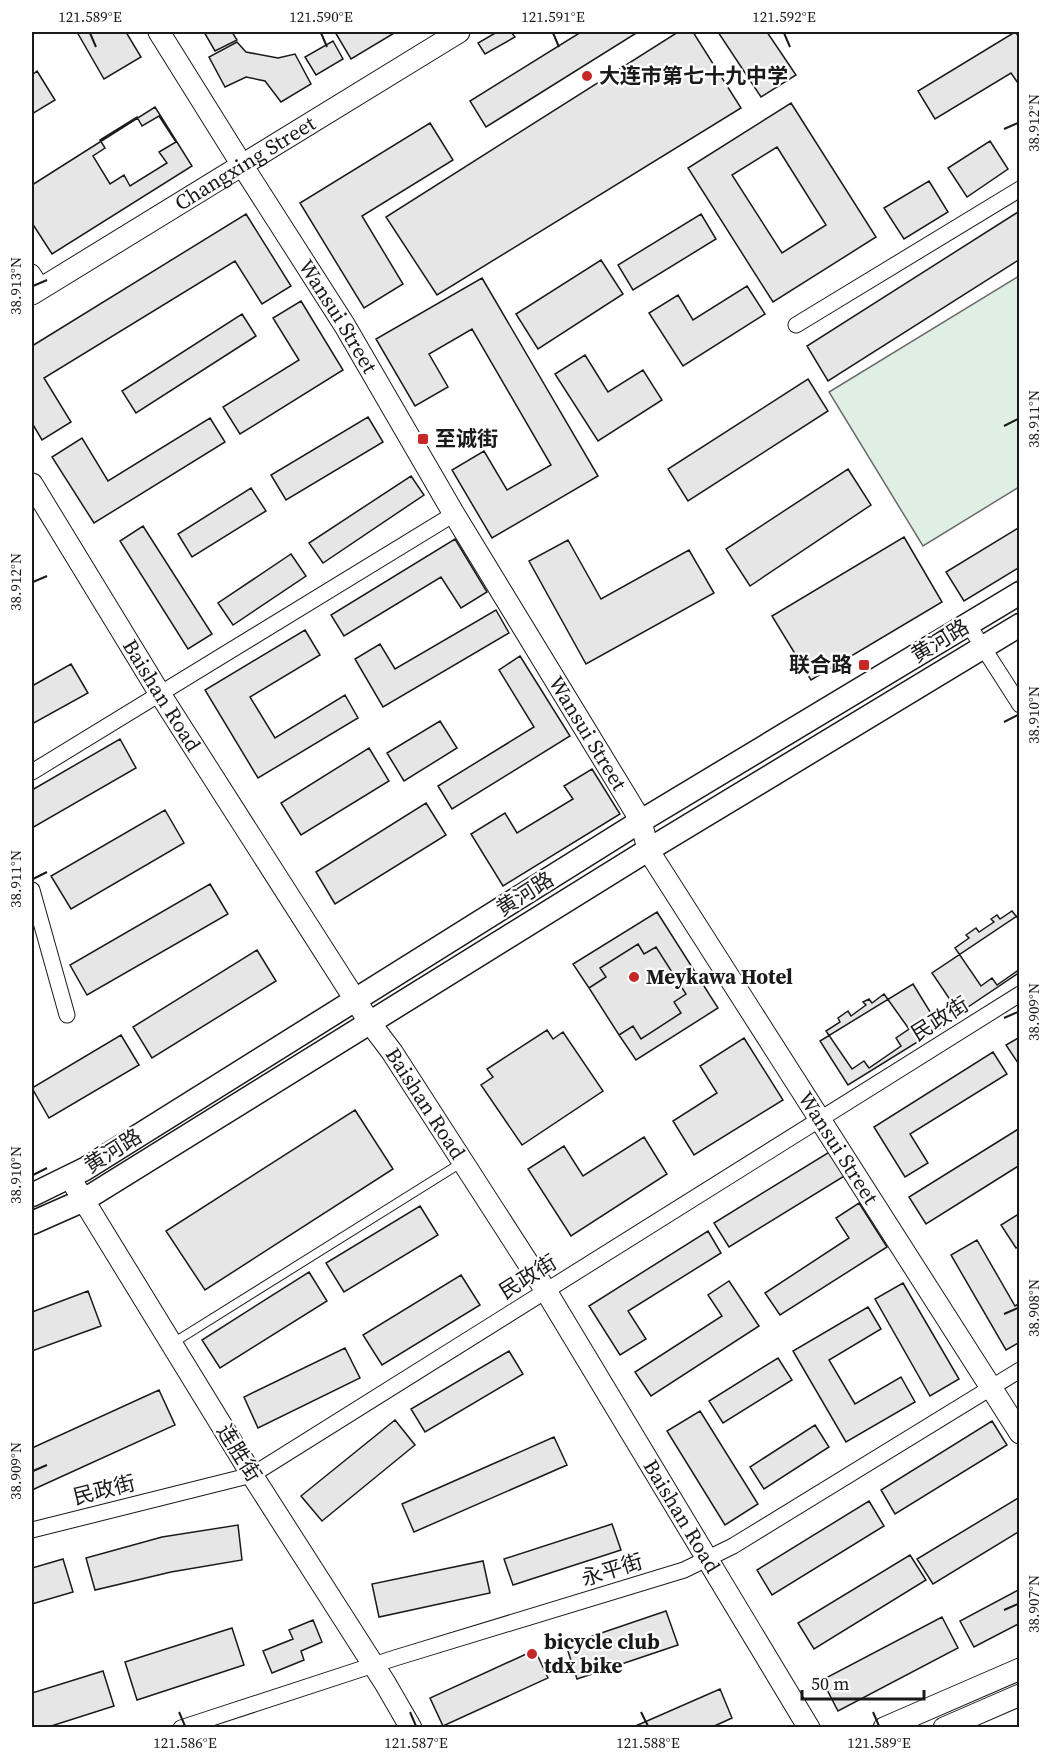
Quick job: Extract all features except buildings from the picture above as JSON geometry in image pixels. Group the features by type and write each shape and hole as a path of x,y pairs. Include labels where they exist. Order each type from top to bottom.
{"main road":[{"name":"Wansui Street","path":"159,32 345,326 454,514 641,821 648,850 1020,1433"},
{"name":"Changxing Street","path":"35,284 242,165 459,32"},
{"name":"Baishan Road","path":"32,484 160,694 370,1023 392,1052 546,1291 809,1728"},
{"name":"黄河路","path":"32,1195 70,1178 641,821 1020,593"},
{"name":"黄河路","path":"32,1223 84,1200 648,850 1020,625"},
{"name":"连胜街","path":"70,1178 252,1475 411,1728"},
{"path":"884,1728 1020,1669"},
{"path":"944,1728 1020,1695"}],"street":[{"path":"796,325 1020,189"},
{"path":"32,772 454,514"},
{"path":"968,624 1020,705"},
{"path":"32,890 67,1015"},
{"name":"民政街","path":"32,1530 252,1475 1020,994"},
{"name":"永平街","path":"181,1728 684,1570 706,1560 1020,1370"}],"lane":[{"path":"172,1344 463,1162"}],"green space":[{"path":"1019,276 1019,487 923,546 829,392"}],"place":[{"name":"大连市第七十九中学","path":"587,76"},
{"name":"至诚街","path":"423,439"},
{"name":"联合路","path":"864,665"},
{"name":"Meykawa Hotel","path":"634,977"},
{"name":"bicycle club tdx bike","path":"532,1654"}]}
